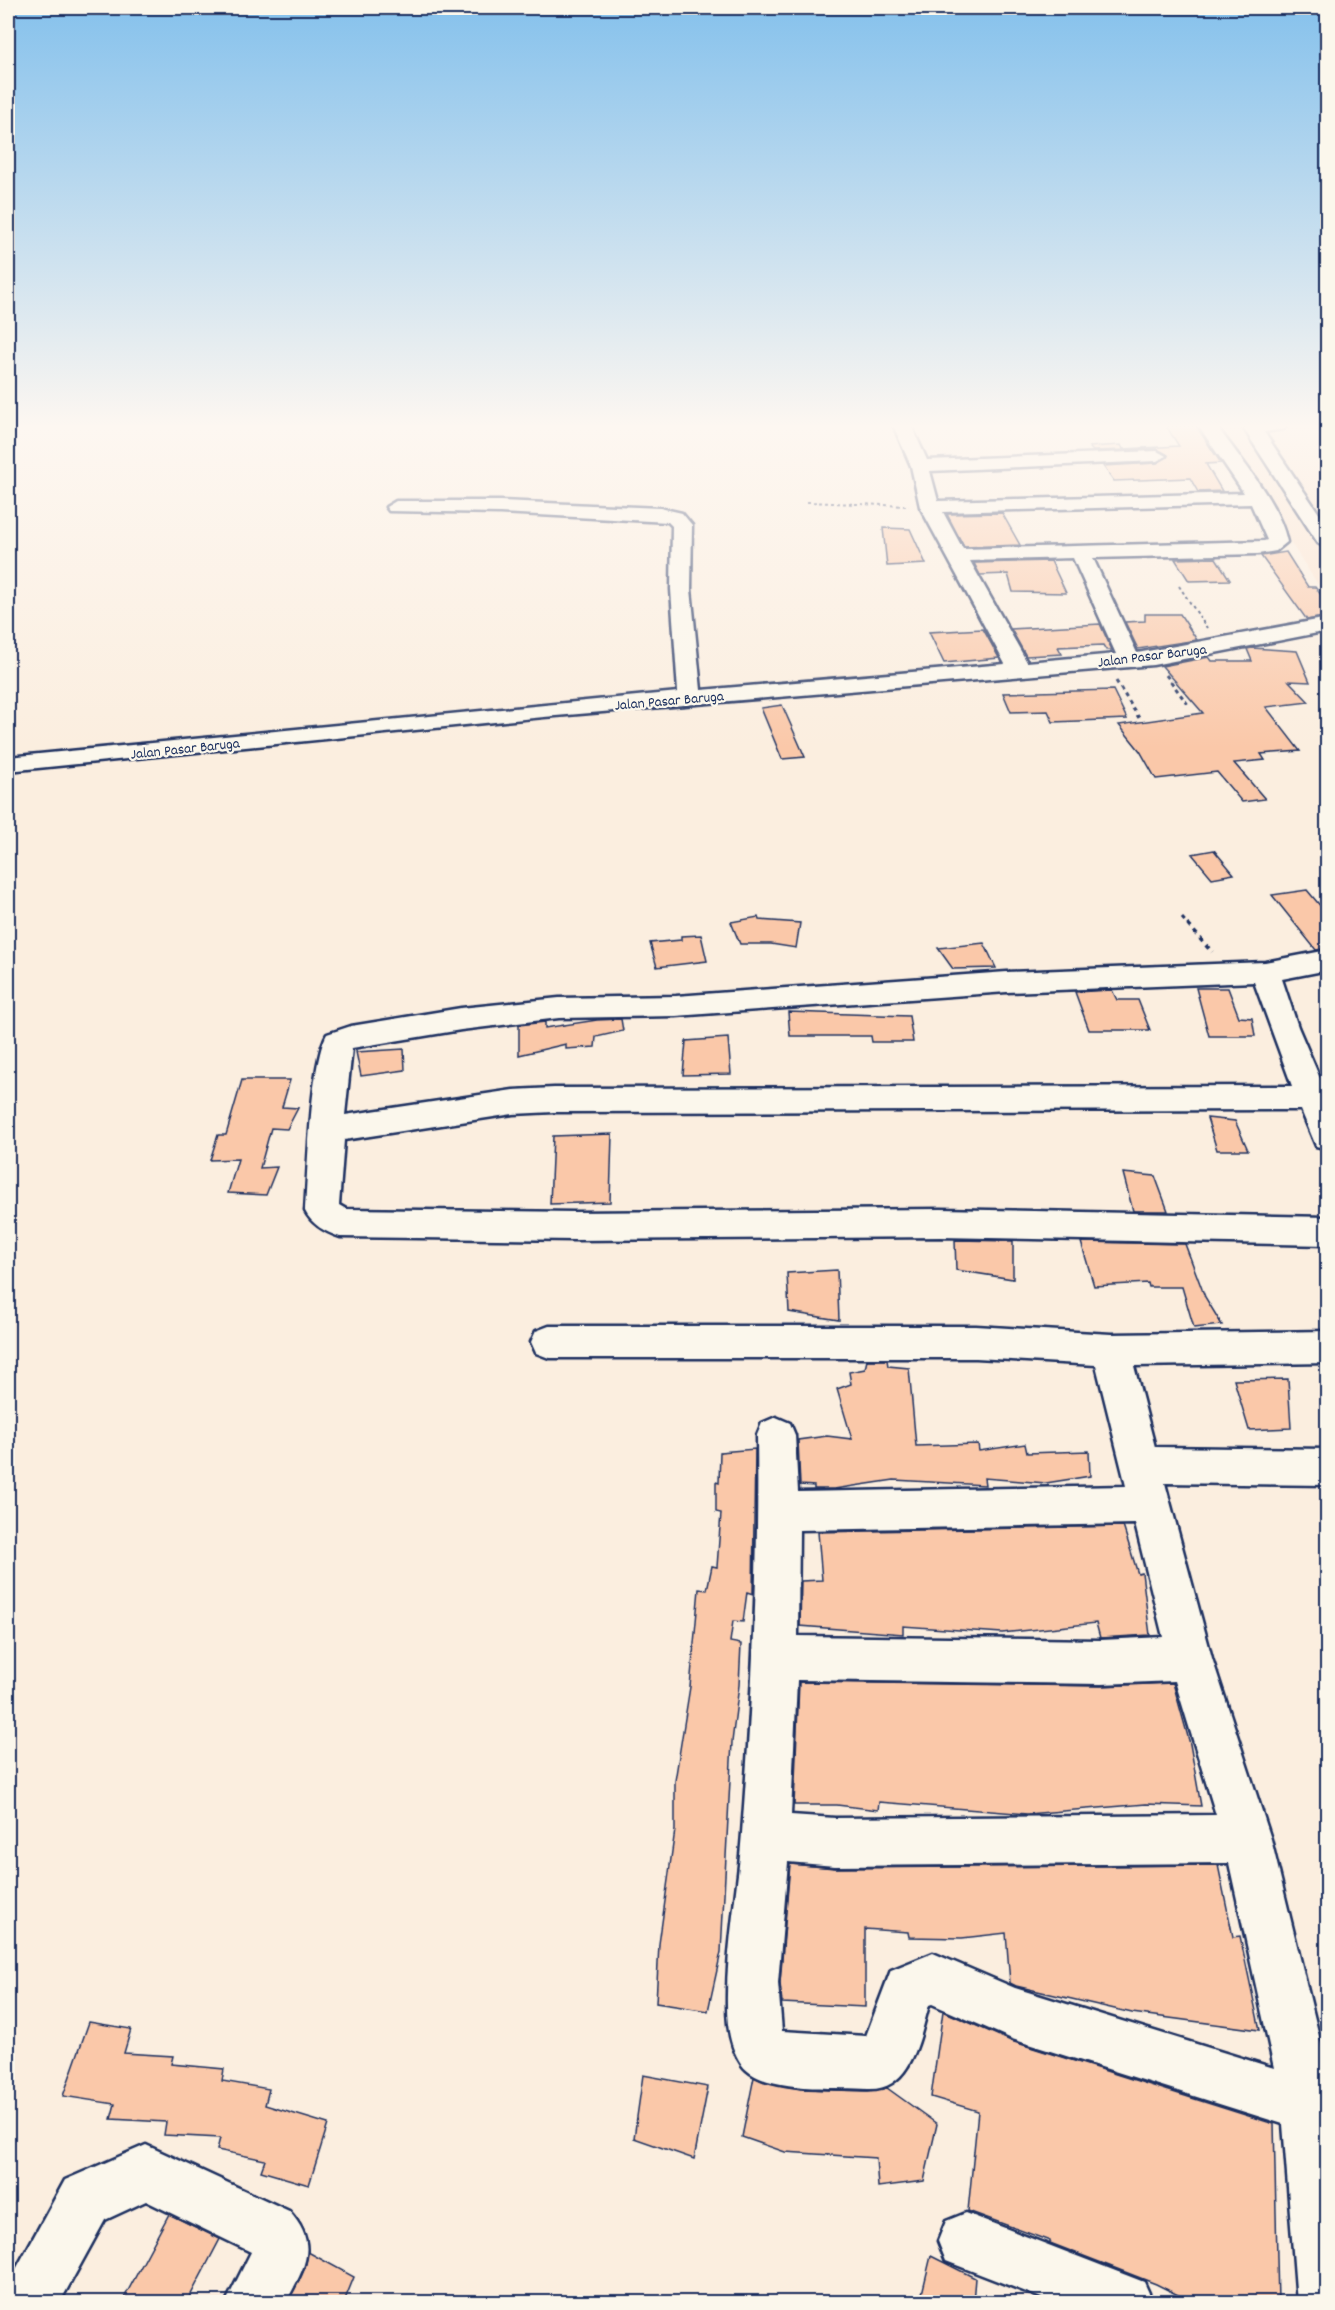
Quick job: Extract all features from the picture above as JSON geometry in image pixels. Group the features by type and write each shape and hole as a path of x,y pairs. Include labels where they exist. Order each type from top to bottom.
{"street":[{"path":"682,533 681,589 690,699"},
{"path":"944,533 1019,668"},
{"path":"956,555 1269,547 1277,542 1276,533"},
{"path":"1080,552 1129,659"},
{"name":"Jalan Pasar Baruga","path":"8,764 544,710 1154,658 1219,646 1287,629 1328,624"},
{"path":"1328,960 1265,972 1233,975 1007,982 676,1006 559,1008 461,1018 351,1036 338,1042 335,1048 322,1211 340,1223 574,1226 941,1223 1328,1231"},
{"path":"1265,972 1328,1137"},
{"path":"330,1130 513,1102 554,1100 1312,1098"},
{"path":"549,1342 976,1342 1111,1350 1328,1347"},
{"path":"1111,1350 1190,1658 1247,1839 1279,1968 1308,2105 1326,2302"},
{"path":"776,1435 779,1511 766,1837 753,1992 754,2034 760,2048 771,2057 875,2063 889,2051 909,1988 933,1978 1012,2013 1308,2105"},
{"path":"779,1511 1145,1485 1328,1467"},
{"path":"773,1658 1057,1662 1190,1658"},
{"path":"766,1837 835,1842 1247,1839"},
{"path":"29,2302 85,2200 146,2172 269,2231 279,2242 279,2257 255,2302"},
{"path":"966,2241 1124,2302"}],"path":[{"path":"1179,586 1219,646"},
{"path":"1154,658 1189,706"},
{"path":"1100,661 1131,700 1139,718"},
{"path":"1182,918 1233,975"}],"shaded area":[{"path":"1284,533 1327,533 1327,598"}],"building":[{"path":"884,533 912,533 926,564 887,566"},
{"path":"957,533 1013,533 1020,545 964,547"},
{"path":"1286,552 1308,587 1315,587 1328,604 1328,616 1307,620 1261,556"},
{"path":"1216,558 1230,580 1189,581 1175,559"},
{"path":"1051,561 1066,593 1013,592 1008,574 980,575 974,563"},
{"path":"1145,614 1180,614 1197,640 1138,649 1125,622 1145,621"},
{"path":"1100,624 1112,650 1106,650 1103,645 1058,647 1062,654 1026,656 1011,629"},
{"path":"983,629 999,658 944,663 929,632"},
{"path":"1247,649 1297,651 1310,682 1289,681 1309,702 1266,707 1300,751 1261,754 1265,760 1234,763 1265,799 1242,802 1217,772 1156,779 1140,751 1119,725 1203,713 1162,666 1209,657 1212,661 1252,661"},
{"path":"1113,690 1127,719 1053,722 1048,711 1011,712 1003,693"},
{"path":"782,705 805,757 782,759 761,708"},
{"path":"1214,850 1234,874 1212,878 1192,854"},
{"path":"1307,890 1328,915 1328,948 1316,950 1272,895"},
{"path":"758,917 759,920 800,923 796,948 771,944 740,944 731,922"},
{"path":"701,935 707,961 657,967 650,943 681,940 681,936"},
{"path":"984,943 996,968 953,969 938,948"},
{"path":"1196,988 1228,988 1239,1017 1252,1018 1255,1036 1209,1036"},
{"path":"1112,990 1117,1000 1138,1000 1150,1030 1089,1030 1075,992"},
{"path":"788,1012 909,1016 913,1042 872,1042 871,1036 790,1036"},
{"path":"621,1019 623,1031 596,1037 595,1047 566,1049 566,1044 519,1055 519,1025 545,1022 545,1028 597,1020"},
{"path":"728,1038 731,1074 683,1075 686,1041"},
{"path":"404,1049 405,1070 361,1076 356,1052"},
{"path":"242,1080 290,1080 282,1107 298,1108 287,1129 271,1128 260,1168 277,1167 266,1195 228,1193 238,1159 210,1160 218,1135 226,1135"},
{"path":"1207,1118 1235,1121 1248,1150 1217,1150"},
{"path":"612,1134 610,1202 550,1204 553,1136"},
{"path":"1123,1173 1155,1176 1168,1211 1133,1211"},
{"path":"955,1240 1013,1241 1013,1279 956,1270"},
{"path":"1081,1242 1185,1244 1205,1297 1222,1325 1194,1328 1182,1287 1149,1287 1148,1283 1094,1286"},
{"path":"837,1270 839,1320 789,1312 787,1273"},
{"path":"867,1360 887,1360 888,1366 909,1368 916,1446 978,1444 979,1451 1025,1444 1027,1453 1089,1451 1090,1476 1046,1483 984,1478 985,1485 894,1480 834,1489 814,1489 814,1486 800,1485 798,1440 827,1436 852,1439 837,1389 851,1384 849,1372 865,1369"},
{"path":"1288,1379 1291,1428 1249,1430 1234,1380"},
{"path":"755,1449 753,1594 747,1592 743,1622 733,1621 730,1642 741,1644 739,1685 732,1742 721,1952 708,2011 656,2003 659,1944 675,1830 675,1781 690,1687 699,1589 707,1590 712,1566 717,1567 721,1513 716,1512 716,1482 719,1483 720,1452"},
{"path":"1123,1526 1138,1574 1142,1573 1150,1635 1100,1638 1096,1623 1002,1633 903,1626 903,1634 800,1626 801,1581 822,1580 818,1532"},
{"path":"799,1682 1101,1686 1173,1683 1190,1744 1201,1806 1146,1804 1027,1814 879,1802 878,1810 837,1805 794,1805"},
{"path":"790,1864 835,1868 1218,1865 1233,1937 1240,1936 1260,2030 1132,2013 1016,1986 1010,1983 1006,1933 962,1938 909,1937 908,1932 865,1929 865,2007 782,2003 780,1983"},
{"path":"943,2011 1011,2041 1274,2124 1278,2302 1192,2302 1156,2284 968,2211 978,2111 931,2097"},
{"path":"89,2022 131,2029 124,2053 173,2056 171,2064 224,2069 222,2081 269,2089 265,2105 328,2124 309,2185 261,2171 265,2160 217,2150 220,2138 164,2135 166,2122 111,2119 115,2104 63,2096"},
{"path":"643,2075 708,2087 694,2159 634,2138"},
{"path":"754,2077 765,2082 800,2089 868,2091 887,2088 937,2124 924,2181 878,2187 876,2158 785,2152 742,2137"},
{"path":"169,2214 220,2239 187,2302 122,2302"},
{"path":"308,2252 354,2277 344,2302 288,2302 305,2268"},
{"path":"931,2256 975,2278 973,2302 920,2302"}]}
